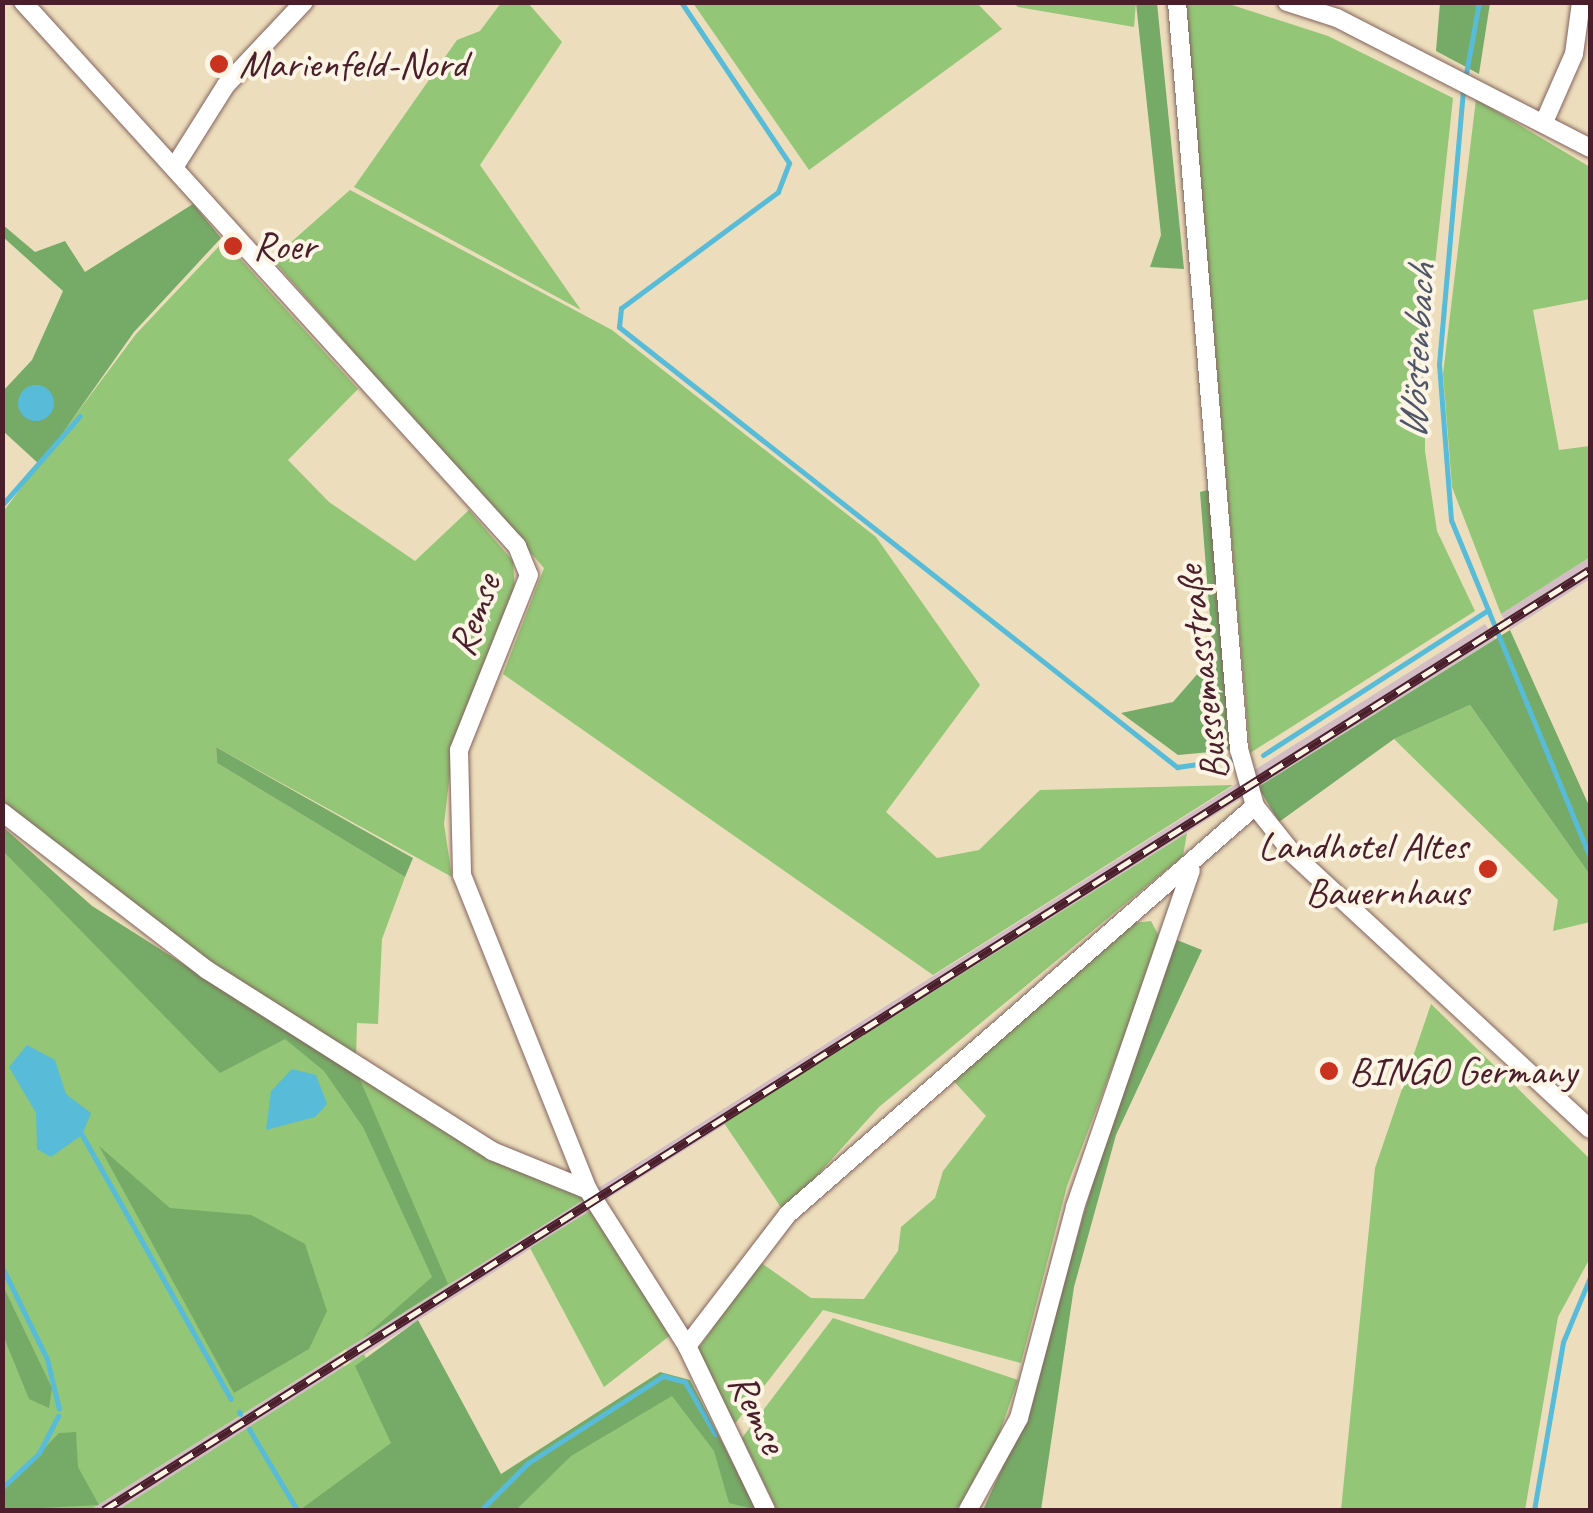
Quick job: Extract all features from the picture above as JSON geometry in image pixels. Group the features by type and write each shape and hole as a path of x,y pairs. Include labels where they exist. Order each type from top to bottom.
{"street":[{"name":"Remse","path":"23,2 518,546 530,575 460,750 454,820 480,934 588,1190 686,1346 766,1510"},
{"path":"175,166 226,85 304,2"},
{"name":"Bussemasstraße","path":"968,1510 1019,1418 1074,1206 1191,870 1255,806 1240,748 1177,2"},
{"path":"1288,2 1338,10 1590,148"},
{"path":"1545,120 1574,54 1581,2"},
{"path":"1255,806 1294,854 1590,1129"},
{"path":"2,812 207,970 492,1151 588,1190"},
{"name":"Remse","path":"686,1346 788,1214 938,1074 1191,870"}],"shaded area":[{"path":"1590,557 1590,579 1510,630 1501,614"},
{"path":"1485,624 1495,639 1258,787 1253,771"},
{"path":"1241,781 1245,796 604,1201 597,1189"},
{"path":"585,1199 593,1209 351,1363 346,1349"},
{"path":"339,1354 344,1367 118,1510 90,1510"}],"green space":[{"path":"501,3 528,3 562,42 480,165 581,310 354,187 457,40 480,31"},
{"path":"693,3 977,3 1002,29 809,170"},
{"path":"1014,3 1136,3 1134,27 1018,7"},
{"path":"1136,3 1157,3 1184,269 1150,267 1161,235"},
{"path":"1185,3 1226,3 1328,36 1453,98 1425,358 1425,451 1437,531 1475,611 1250,753"},
{"path":"1440,3 1490,3 1479,74 1436,51"},
{"path":"1476,99 1590,167 1590,299 1533,310 1559,450 1590,446 1590,557 1501,614 1452,487 1443,374"},
{"path":"350,190 612,330 876,537 980,685 886,812 937,858 979,850 1040,790 1233,785 933,975 503,674 544,568 272,259"},
{"path":"193,204 221,238 134,332 40,465 3,431 3,391 32,360 63,291 3,237 3,225 35,252 65,241 85,272"},
{"path":"224,241 358,389 288,460 329,502 415,561 469,510 513,561 515,589 453,748 444,824 452,877 216,747 217,763 405,877 382,939 378,1024 357,1023 356,1059 92,883 3,802 3,512 136,334"},
{"path":"1215,488 1232,750 1178,755 1121,713 1173,702 1213,656 1200,492"},
{"path":"1510,630 1590,808 1590,875 1470,705 1394,739 1279,822 1258,787"},
{"path":"1470,705 1590,875 1590,922 1553,931 1558,900 1394,739"},
{"path":"216,747 413,858 405,877 217,763"},
{"path":"2,827 92,906 358,1075 585,1199 90,1510 3,1510"},
{"path":"3,827 92,906 358,1075 448,1284 363,1338 432,1277 363,1127 324,1071 285,1039 220,1073 3,851"},
{"path":"1187,833 1183,856 879,1107 784,1212 724,1123"},
{"path":"1151,921 1161,940 1067,1186 1021,1363 823,1310 734,1425 698,1349 760,1262 811,1298 864,1299 898,1251 901,1227 935,1198 943,1171 986,1116 948,1075 1134,923"},
{"path":"1177,940 1202,950 1116,1135 1074,1287 1041,1510 983,1510 1024,1420 1123,1079"},
{"path":"1431,1004 1590,1159 1590,1258 1558,1317 1525,1510 1341,1510 1375,1168"},
{"path":"99,1146 170,1208 251,1215 305,1244 327,1311 309,1349 234,1393"},
{"path":"593,1209 672,1334 604,1387 530,1248"},
{"path":"3,1286 52,1388 49,1408 29,1399 3,1335"},
{"path":"833,1318 1018,1380 987,1469 956,1510 777,1510 742,1438"},
{"path":"418,1320 501,1474 660,1372 690,1380 757,1510 729,1503 714,1451 672,1396 571,1456 516,1510 300,1510 391,1443 355,1366"},
{"path":"364,1354 414,1457 331,1510 118,1510"},
{"path":"679,1385 757,1510 485,1510"},
{"path":"76,1432 78,1467 99,1505 3,1510 3,1491 59,1433"}],"water":[{"path":"36,385 49,390 54,403 49,416 36,421 23,416 18,403 23,390"},
{"path":"27,1045 55,1060 66,1094 91,1113 82,1135 51,1157 37,1149 36,1113 9,1067"},
{"path":"292,1069 316,1075 327,1104 315,1117 266,1130 271,1091"}],"waterway":[{"path":"681,2 789,163 778,192 621,308 619,327 1177,767 1233,759"},
{"name":"Wöstenbach","path":"1465,79 1479,2"},
{"name":"Wöstenbach","path":"1463,90 1439,364 1451,520 1590,857"},
{"path":"2,505 80,416"},
{"path":"1263,755 1488,610"},
{"path":"82,1135 231,1399"},
{"path":"2,1267 47,1359 59,1409"},
{"name":"Wöstenbach","path":"1534,1510 1563,1342 1590,1277"},
{"path":"481,1510 528,1463 663,1376 685,1382 715,1434"},
{"path":"2,1488 39,1453 58,1416"},
{"path":"249,1429 297,1510"}],"railway":[{"path":"104,1510 1590,570"}],"place":[{"name":"Marienfeld-Nord","path":"219,64"},
{"name":"Roer","path":"233,246"},
{"name":"Landhotel Altes Bauernhaus","path":"1488,869"},
{"name":"BINGO Germany","path":"1329,1071"}]}
